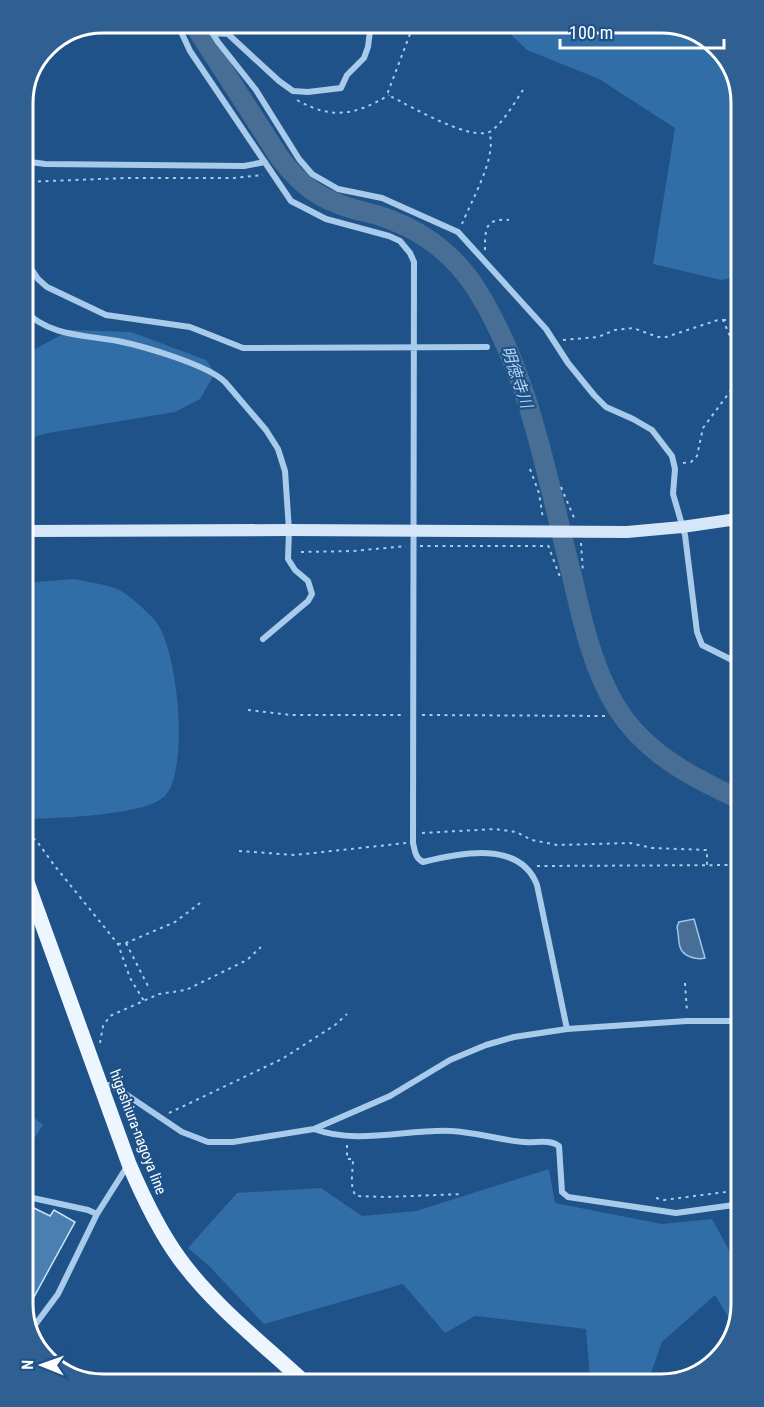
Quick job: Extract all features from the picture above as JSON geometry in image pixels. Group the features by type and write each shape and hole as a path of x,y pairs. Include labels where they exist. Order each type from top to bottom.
{"main road":[{"name":"higashiura-nagoya line","path":"33,899 129,1164 145,1202 180,1259 216,1300 295,1374"}],"street":[{"path":"182,33 190,51 285,193 297,205 326,219 389,237 405,245 414,262 416,274 413,843 418,859 423,862 448,856 506,855 522,863 533,873 567,1029"},
{"path":"212,33 228,34 279,81 293,91 308,92 341,88 347,75 364,58 370,33"},
{"path":"212,33 256,90 299,159 312,174 338,189 381,198 459,232 546,329 567,363 594,395 606,407 652,430 672,456 673,494 687,549 699,639 702,645 731,660"},
{"path":"33,162 244,166 265,162"},
{"path":"33,272 47,287 106,315 190,327 243,348 487,347"},
{"path":"33,318 41,325 56,331 127,343 203,367 218,375 246,405 278,449 285,471 289,530 288,559 295,570 308,581 312,594 308,601 262,639"},
{"path":"33,531 289,530 568,533 627,532 731,520"},
{"path":"101,1087 108,1085 118,1089 190,1136 219,1143 314,1129 379,1101 450,1060 486,1045 514,1037 567,1029 687,1021 731,1021"},
{"path":"314,1129 325,1133 377,1136 399,1132 450,1131 523,1142 551,1142 559,1146 562,1192 568,1197 668,1213 731,1205"},
{"path":"36,1324 58,1294 97,1215 129,1164"},
{"path":"33,1198 88,1210 97,1215"}],"path":[{"path":"389,95 388,92 410,34"},
{"path":"389,95 444,122 476,133 489,132 504,117 523,90"},
{"path":"296,100 318,110 341,114 360,110 389,95"},
{"path":"459,232 485,173 491,138 489,132"},
{"path":"33,182 126,178 234,178 272,173"},
{"path":"484,259 486,230 494,221 509,220"},
{"path":"556,344 570,338 598,337 627,328 640,329 658,337 666,337 718,320 731,321"},
{"path":"723,320 731,338"},
{"path":"674,465 691,462 697,456 703,428 731,390"},
{"path":"301,552 354,551 414,545 548,546"},
{"path":"248,710 291,715 608,716"},
{"path":"413,835 453,830 495,829 516,832 532,840 557,845 622,843 652,848 707,850 707,865"},
{"path":"33,838 118,944 130,978 144,1001"},
{"path":"239,851 295,855 413,843"},
{"path":"529,870 537,865 731,866"},
{"path":"118,944 126,943 175,922 200,903"},
{"path":"126,943 150,990"},
{"path":"93,1065 97,1058 103,1026 110,1016 159,994 186,990 247,960 261,947"},
{"path":"685,983 687,1021"},
{"path":"159,1117 282,1059 335,1025 347,1014"},
{"path":"348,1135 347,1159 353,1159 352,1184 356,1196 462,1194"},
{"path":"656,1198 664,1200 731,1191"}],"shaded area":[{"path":"509,33 666,33 696,42 711,53 722,68 730,89 731,278 721,280 653,264 675,128 599,79 527,50"},
{"path":"70,330 131,332 206,360 215,373 200,399 175,412 33,437 33,350"},
{"path":"74,579 109,586 123,592 137,603 154,619 162,633 175,679 179,735 173,782 165,796 155,803 99,815 33,819 33,582"},
{"path":"694,919 705,958 691,957 680,947 677,927 679,922"},
{"path":"33,1117 43,1125 33,1140"},
{"path":"549,1169 555,1203 662,1224 712,1219 731,1254 729,1318 715,1295 662,1342 651,1374 590,1374 586,1329 475,1316 445,1333 403,1284 264,1324 209,1266 188,1248 237,1193 321,1188 362,1216 416,1211"}],"building":[{"path":"33,1208 50,1216 54,1210 75,1222 33,1299"}],"waterway":[{"name":"明徳寺川","path":"199,33 280,158 296,177 313,191 333,202 387,218 417,232 440,248 469,278 496,323 524,393 545,466 584,627 601,678 617,708 641,738 688,773 731,795"}]}
